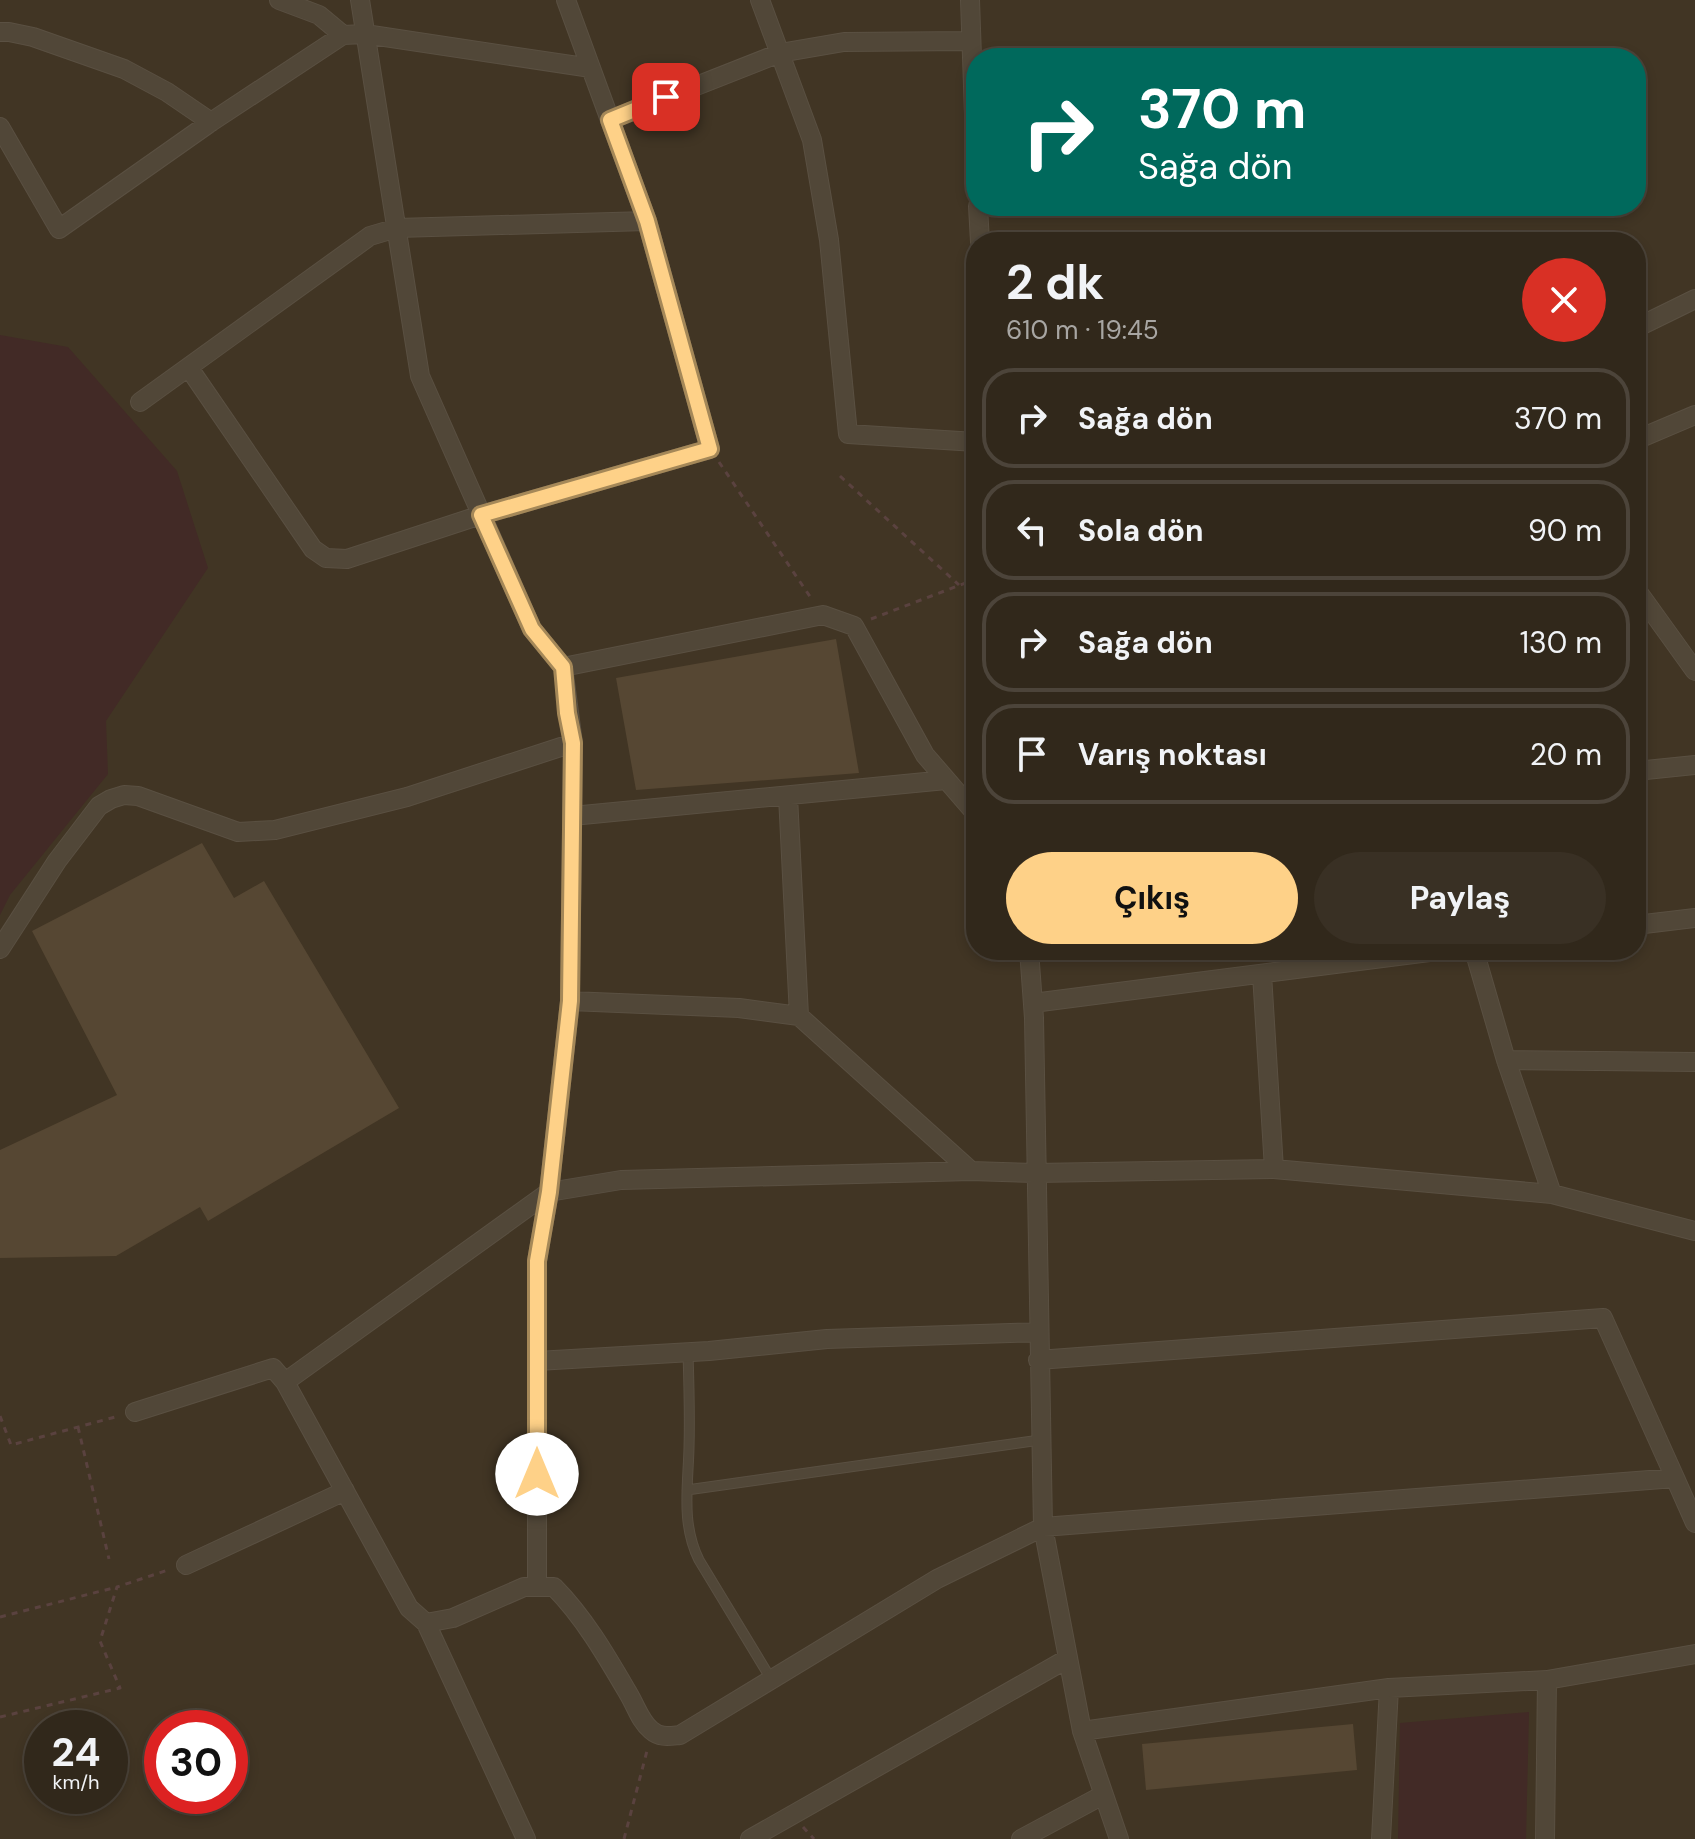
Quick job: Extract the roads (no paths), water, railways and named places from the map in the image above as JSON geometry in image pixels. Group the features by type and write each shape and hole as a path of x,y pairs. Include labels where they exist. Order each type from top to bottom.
{"street":[{"path":"279,0 319,15 343,35"},
{"path":"360,0 420,376 532,629 563,667 573,743 570,1001 549,1192 537,1261 537,1587"},
{"path":"189,368 313,549 326,558 347,559 481,515 710,449 647,221 566,0"},
{"path":"760,0 812,140 829,240 848,434 966,441"},
{"path":"969,48 970,0"},
{"path":"0,32 33,37 124,69 167,92 211,122"},
{"path":"0,127 59,229 211,122 343,35 365,34 591,68"},
{"path":"610,120 780,53 844,42 969,41"},
{"path":"140,402 370,236 397,228 647,221"},
{"path":"1646,323 1695,299"},
{"path":"1646,435 1695,415"},
{"path":"1646,603 1695,671"},
{"path":"563,667 823,615 854,626 925,755 966,803"},
{"path":"0,949 57,861 99,806 111,799 124,795 138,796 238,832 275,830 407,797 573,743"},
{"path":"1646,770 1695,765"},
{"path":"572,816 946,780"},
{"path":"788,796 799,1016"},
{"path":"1646,924 1695,918"},
{"path":"1030,960 1043,1527 1082,1731 1119,1839"},
{"path":"1033,1003 1369,960"},
{"path":"1477,960 1506,1060 1552,1194"},
{"path":"1262,974 1274,1169"},
{"path":"570,1001 739,1008 799,1016 971,1171"},
{"path":"1506,1060 1695,1062"},
{"path":"285,1382 549,1192 621,1180 971,1171 1036,1173 1274,1169 1552,1194 1695,1231"},
{"path":"1038,1360 1603,1318 1695,1523"},
{"path":"537,1361 688,1353 827,1339 1038,1332"},
{"path":"135,1412 273,1368 285,1382 409,1608 426,1623 526,1839"},
{"path":"426,1623 453,1618 524,1587 554,1587 571,1604 652,1731 663,1737 680,1735 937,1579 1043,1527 1675,1478"},
{"path":"186,1565 345,1491"},
{"path":"1082,1731 1389,1688 1547,1680 1695,1654"},
{"path":"750,1839 1067,1659"},
{"path":"1545,1839 1547,1680"},
{"path":"1381,1839 1389,1688"},
{"path":"1021,1839 1103,1795"}],"lane":[{"path":"688,1353 687,1525 694,1549 771,1679"},
{"path":"687,1490 1040,1440"}]}
